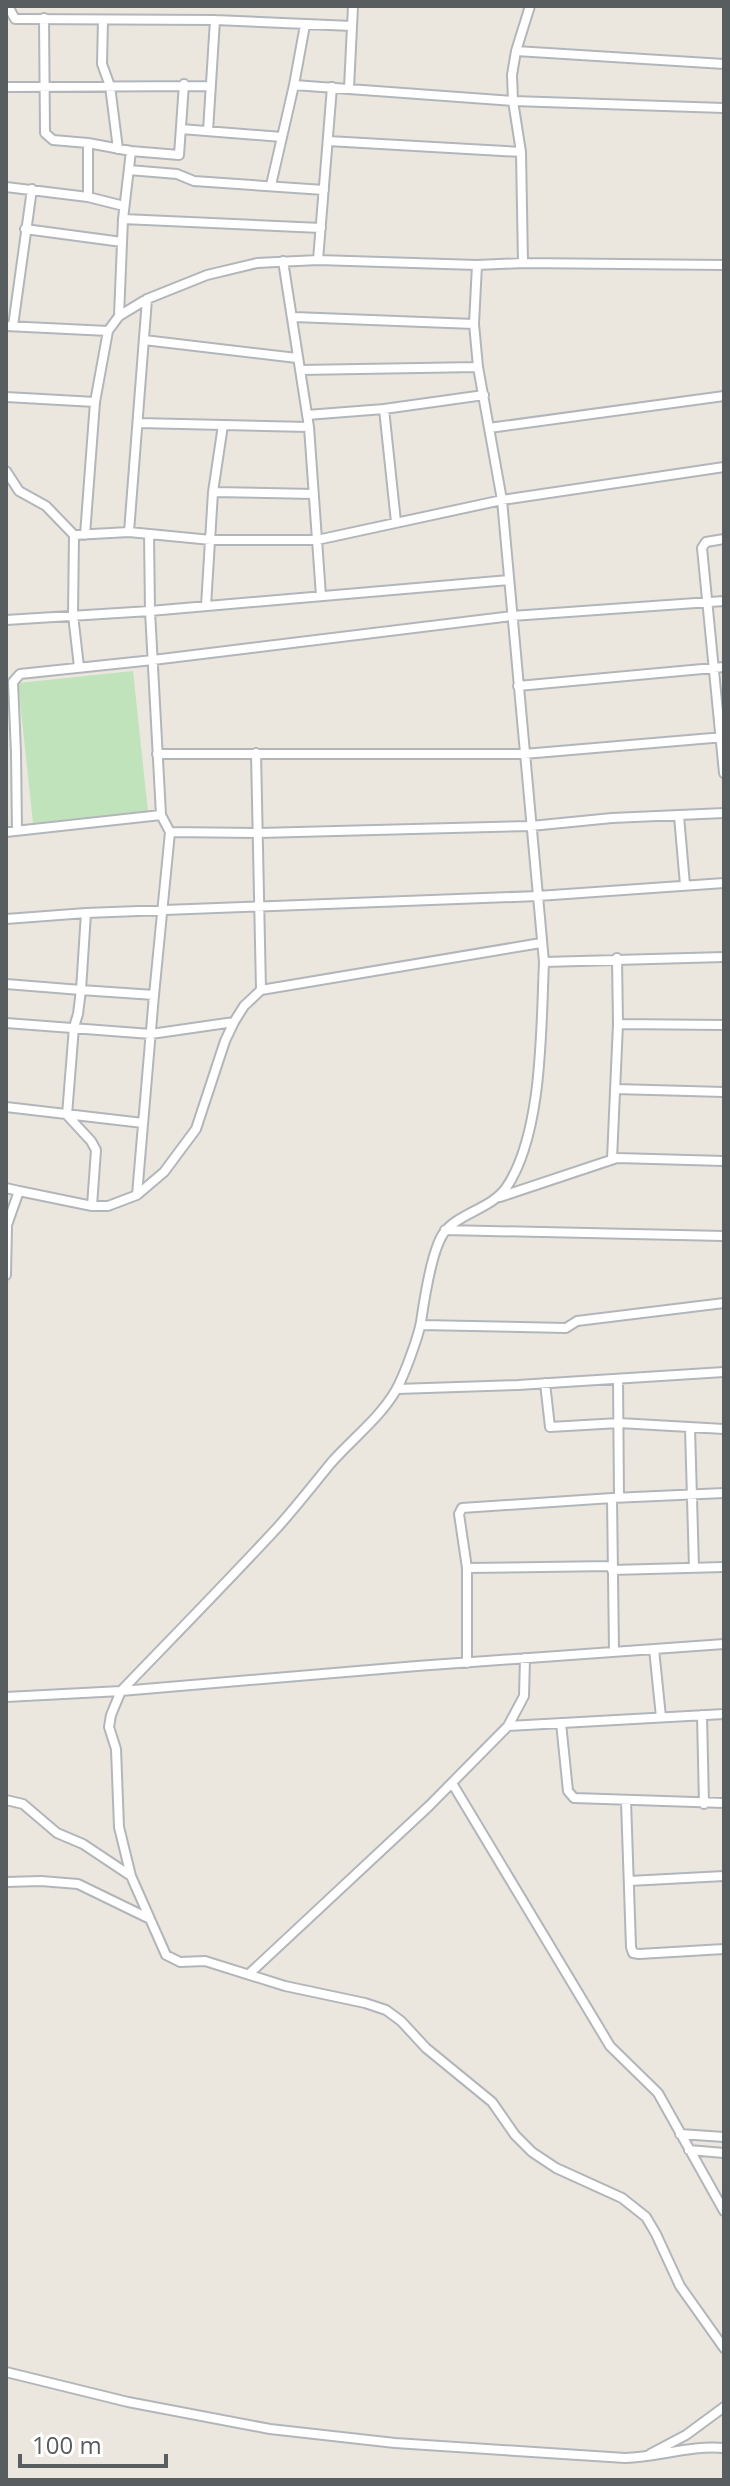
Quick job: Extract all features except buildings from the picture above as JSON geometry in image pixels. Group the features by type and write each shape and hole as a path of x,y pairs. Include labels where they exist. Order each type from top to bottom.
{"street":[{"path":"157,6 157,19"},
{"path":"349,88 353,6"},
{"path":"523,263 521,152 512,75 530,6"},
{"path":"8,7 15,19 215,20 352,26"},
{"path":"44,18 45,133 53,140 179,155"},
{"path":"103,20 102,64 110,86 118,149"},
{"path":"208,131 215,20"},
{"path":"271,185 305,25"},
{"path":"516,51 724,64"},
{"path":"177,174 184,84"},
{"path":"294,85 513,101 724,108"},
{"path":"6,87 209,86"},
{"path":"318,260 332,87"},
{"path":"181,129 282,137"},
{"path":"328,141 521,152"},
{"path":"88,143 88,197"},
{"path":"119,316 123,219 131,151"},
{"path":"129,170 177,174 194,181 324,190"},
{"path":"6,187 88,197 124,206"},
{"path":"32,189 9,326 108,331"},
{"path":"123,219 321,228"},
{"path":"25,229 122,242"},
{"path":"85,535 95,402 108,331 119,316 147,299 207,275 257,263 283,261 724,265"},
{"path":"283,261 309,427 321,596"},
{"path":"477,265 474,324 478,367 502,500 544,962 542,1028 532,1116 513,1175 499,1197"},
{"path":"6,277 18,279"},
{"path":"129,532 147,299"},
{"path":"294,317 474,324"},
{"path":"144,340 297,358"},
{"path":"300,370 478,367"},
{"path":"307,415 384,409 484,395"},
{"path":"489,428 724,396"},
{"path":"6,397 95,402"},
{"path":"384,409 396,522"},
{"path":"139,423 309,427"},
{"path":"206,606 213,492 223,425"},
{"path":"74,535 129,532 211,540 317,540 502,500 724,467"},
{"path":"6,471 19,491 46,506 74,535 73,615 79,667"},
{"path":"213,492 314,494"},
{"path":"137,1195 170,832 161,815 149,534"},
{"path":"724,539 702,545 724,773"},
{"path":"6,620 150,611 509,580"},
{"path":"17,830 16,753 9,682 20,674 512,616 724,601"},
{"path":"518,686 724,667"},
{"path":"157,754 524,754 723,738"},
{"path":"6,752 16,753"},
{"path":"256,753 261,990"},
{"path":"6,780 17,780"},
{"path":"170,832 259,833 531,826 612,818 724,813"},
{"path":"6,832 161,815"},
{"path":"679,816 685,885"},
{"path":"6,919 86,913 538,896 724,883"},
{"path":"86,913 67,1115 96,1150 92,1206"},
{"path":"6,1188 92,1206 108,1206 137,1195 164,1172 196,1129 225,1041 244,1006 261,990 541,943"},
{"path":"544,962 724,957"},
{"path":"612,1159 618,1024 617,958"},
{"path":"6,984 154,995"},
{"path":"6,1023 151,1034 234,1022"},
{"path":"618,1024 724,1025"},
{"path":"615,1089 724,1092"},
{"path":"6,1107 143,1123"},
{"path":"724,1161 612,1159 499,1197 445,1230 427,1287 421,1325 397,1389 278,1526 121,1691 111,1715 109,1733 116,1749 119,1827 131,1876 162,1949 173,1960 205,1961 285,1986 386,2010 426,2048 492,2102 515,2135 532,2152 556,2168 622,2198 638,2210 656,2234 680,2286 724,2348"},
{"path":"6,1273 7,1225 19,1191"},
{"path":"445,1230 724,1236"},
{"path":"421,1325 566,1328 577,1321 724,1303"},
{"path":"397,1389 724,1372"},
{"path":"614,1651 612,1568 618,1379"},
{"path":"545,1383 550,1427 619,1423 724,1429"},
{"path":"690,1428 694,1568"},
{"path":"467,1663 467,1568 459,1514 462,1508 724,1493"},
{"path":"467,1568 724,1567"},
{"path":"6,1697 121,1691 724,1644"},
{"path":"654,1649 661,1717"},
{"path":"249,1974 452,1783 508,1726 524,1696 525,1658"},
{"path":"508,1726 724,1714"},
{"path":"702,1715 704,1804"},
{"path":"561,1723 570,1796 580,1799 724,1803"},
{"path":"452,1783 610,2046 652,2086 664,2103 724,2211"},
{"path":"6,1800 23,1804 57,1833 83,1844 131,1876"},
{"path":"626,1801 633,1953 724,1949"},
{"path":"629,1881 724,1876"},
{"path":"6,1882 78,1884 148,1919"},
{"path":"680,2134 724,2137"},
{"path":"689,2150 724,2153"},
{"path":"6,2372 128,2402 189,2411 242,2425 320,2436 642,2457 697,2447 724,2448"},
{"path":"642,2457 686,2435 724,2407"}],"green space":[{"path":"133,671 148,812 33,823 18,683"}]}
